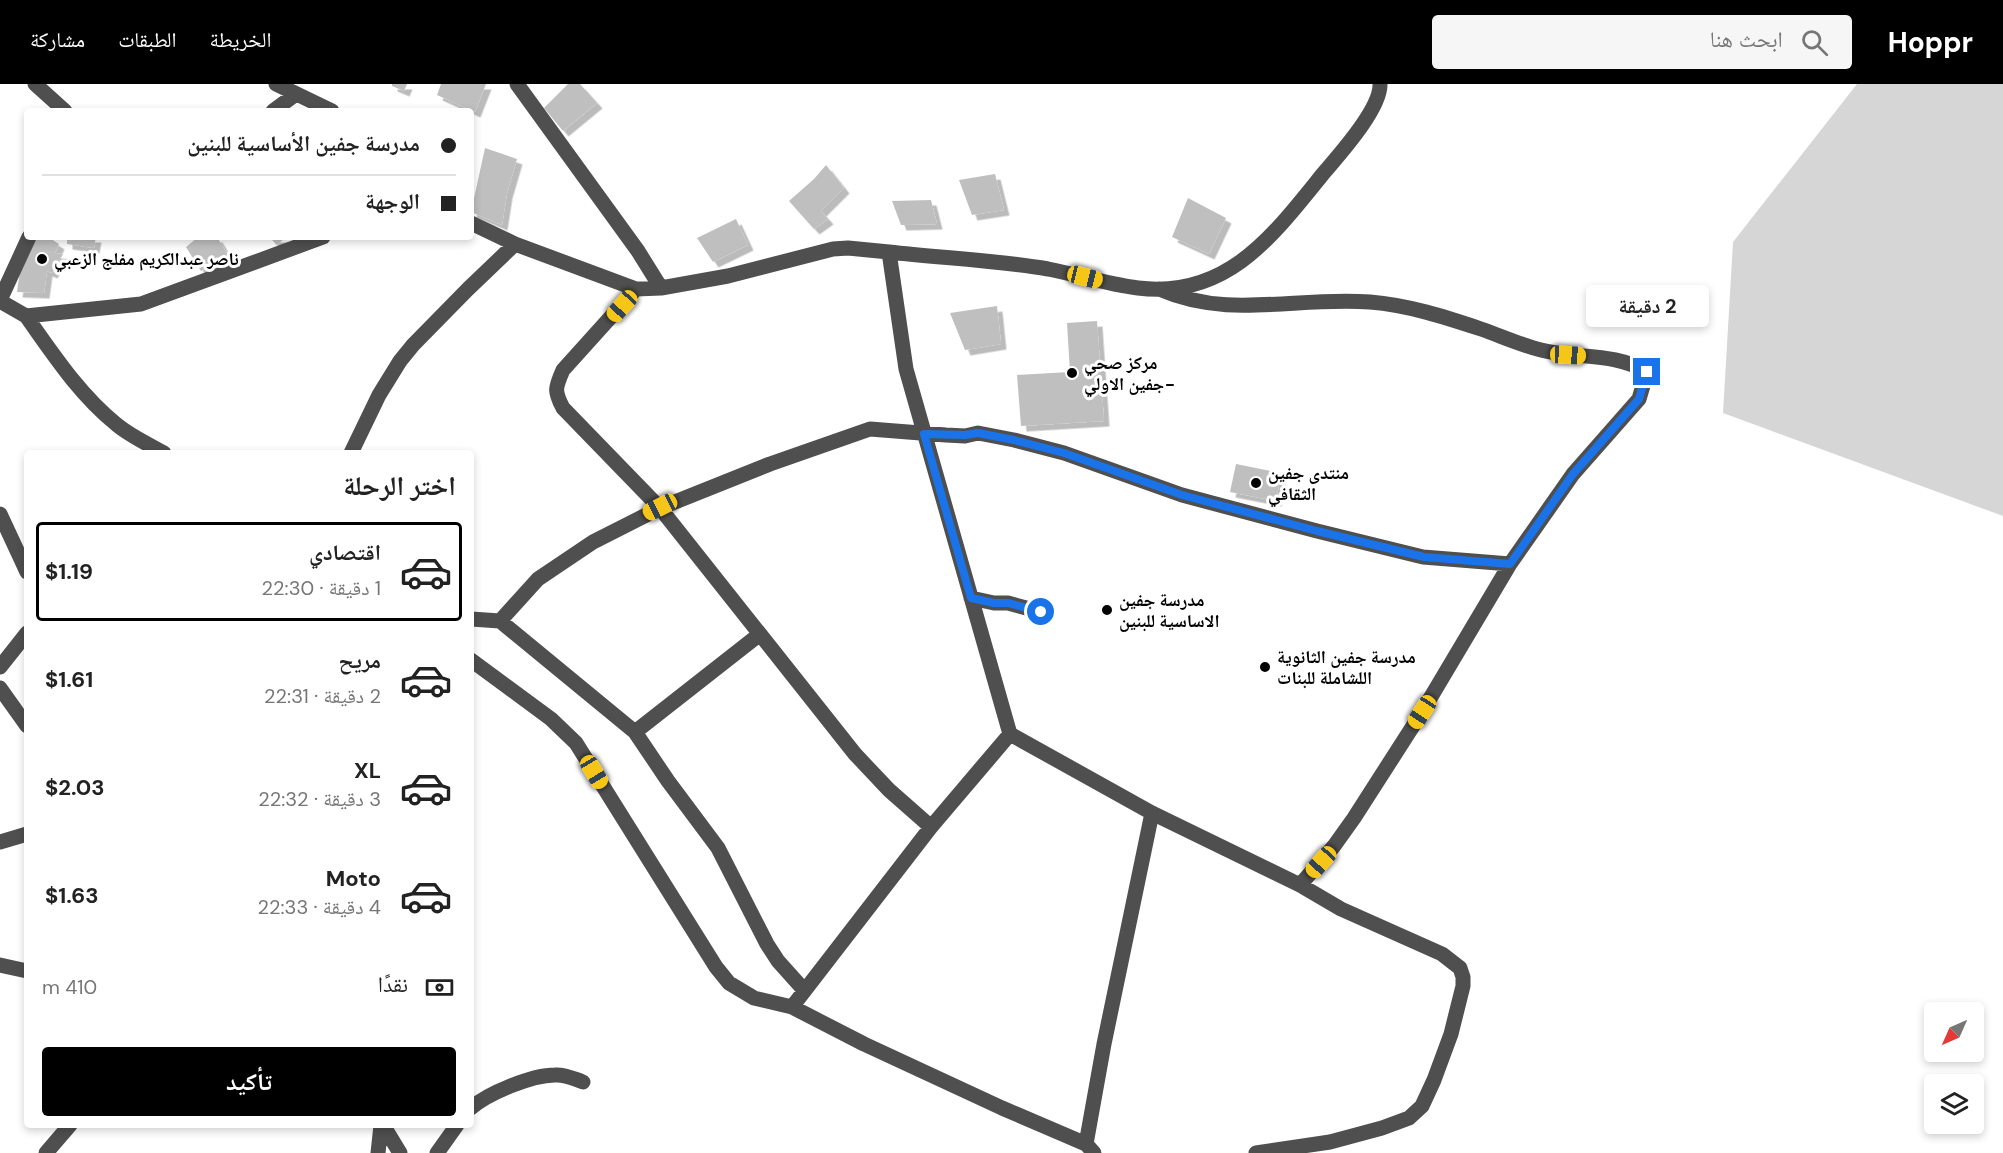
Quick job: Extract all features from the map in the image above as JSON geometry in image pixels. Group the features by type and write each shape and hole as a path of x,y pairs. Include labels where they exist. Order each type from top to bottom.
{"street":[{"path":"35,84 62,108"},
{"path":"276,84 326,108"},
{"path":"517,84 632,241 661,288"},
{"path":"474,224 515,244 636,290 729,276 833,249 848,248 1031,266 1138,288 1179,288 1214,279 1233,269 1252,254 1339,155 1366,119 1382,86"},
{"path":"277,108 296,94"},
{"path":"28,240 0,301 26,316 65,372 117,426 159,450"},
{"path":"26,316 141,304 315,240"},
{"path":"352,450 379,395 413,345 515,244"},
{"path":"890,252 906,369 1010,734 1152,813 1300,885 1362,920 1442,954 1460,968 1463,986 1450,1034 1422,1106 1409,1118 1330,1142 1256,1153"},
{"path":"1159,289 1180,299 1225,306 1334,301 1396,305 1443,316 1542,350 1627,361 1647,372 1639,399 1573,474 1510,564 1422,712 1360,808 1334,846 1300,885"},
{"path":"636,290 563,370 556,384 556,394 563,408 660,507 855,754 931,827"},
{"path":"501,621 538,579 592,542 660,507 770,464 870,429 924,434 978,433 1014,440 1064,453 1182,495 1327,533 1424,557 1510,564"},
{"path":"0,514 24,566"},
{"path":"971,598 994,603 1008,603 1041,612"},
{"path":"474,619 501,621 635,732 718,848 767,944 778,961 804,990"},
{"path":"635,732 760,634"},
{"path":"0,667 24,637"},
{"path":"474,662 551,719 576,743 716,967 729,983 754,998 792,1007 864,1044 1090,1149 1104,1044 1152,813"},
{"path":"0,688 24,722"},
{"path":"792,1007 931,827 1010,734"},
{"path":"0,842 24,835"},
{"path":"0,965 24,970"},
{"path":"474,1106 491,1094 546,1076 564,1076 583,1082"},
{"path":"46,1153 67,1128"},
{"path":"378,1153 382,1128"},
{"path":"384,1128 400,1153"},
{"path":"437,1153 455,1128"}],"shaded area":[{"path":"1857,84 2003,84 2003,516 1723,413 1733,242"}],"building":[{"path":"392,84 407,84 404,91"},
{"path":"441,84 486,84 475,112 474,108 466,108 437,95"},
{"path":"568,84 580,84 597,103 563,131 544,108"},
{"path":"485,148 517,159 507,193 502,225 474,213 474,198"},
{"path":"826,165 844,188 821,211 828,219 814,229 789,201"},
{"path":"995,174 1004,210 972,215 959,180"},
{"path":"1188,198 1226,218 1209,254 1172,237"},
{"path":"931,200 937,224 901,225 892,201"},
{"path":"736,219 748,245 713,262 697,238"},
{"path":"35,240 53,240 59,244 55,253 63,254 52,273 47,271 44,293 17,292 21,264"},
{"path":"67,240 95,240 94,248 67,244"},
{"path":"194,240 219,240 228,255 201,271 186,247"},
{"path":"272,240 283,240 277,245"},
{"path":"997,306 1001,344 965,350 950,313"},
{"name":"مركز صحي جفين الاولي-","path":"1097,321 1104,421 1021,426 1017,375 1070,372 1067,323"},
{"name":"منتدى جفين الثقافي","path":"1236,464 1281,473 1276,501 1230,492"}],"place":[{"name":"ناصر عبدالكريم مفلج الزعبي","path":"42,259"},
{"name":"مركز صحي جفين الاولي-","path":"1072,373"},
{"name":"منتدى جفين الثقافي","path":"1256,483"},
{"name":"مدرسة جفين الاساسية للبنين","path":"1107,610"},
{"name":"مدرسة جفين الثانوية اللشاملة للبنات","path":"1265,667"}],"route":[{"path":"1041,612 1008,603 994,603 971,598 924,434 978,433 1014,440 1064,453 1182,495 1317,531 1424,557 1510,564 1573,474 1639,399 1647,372"}]}
